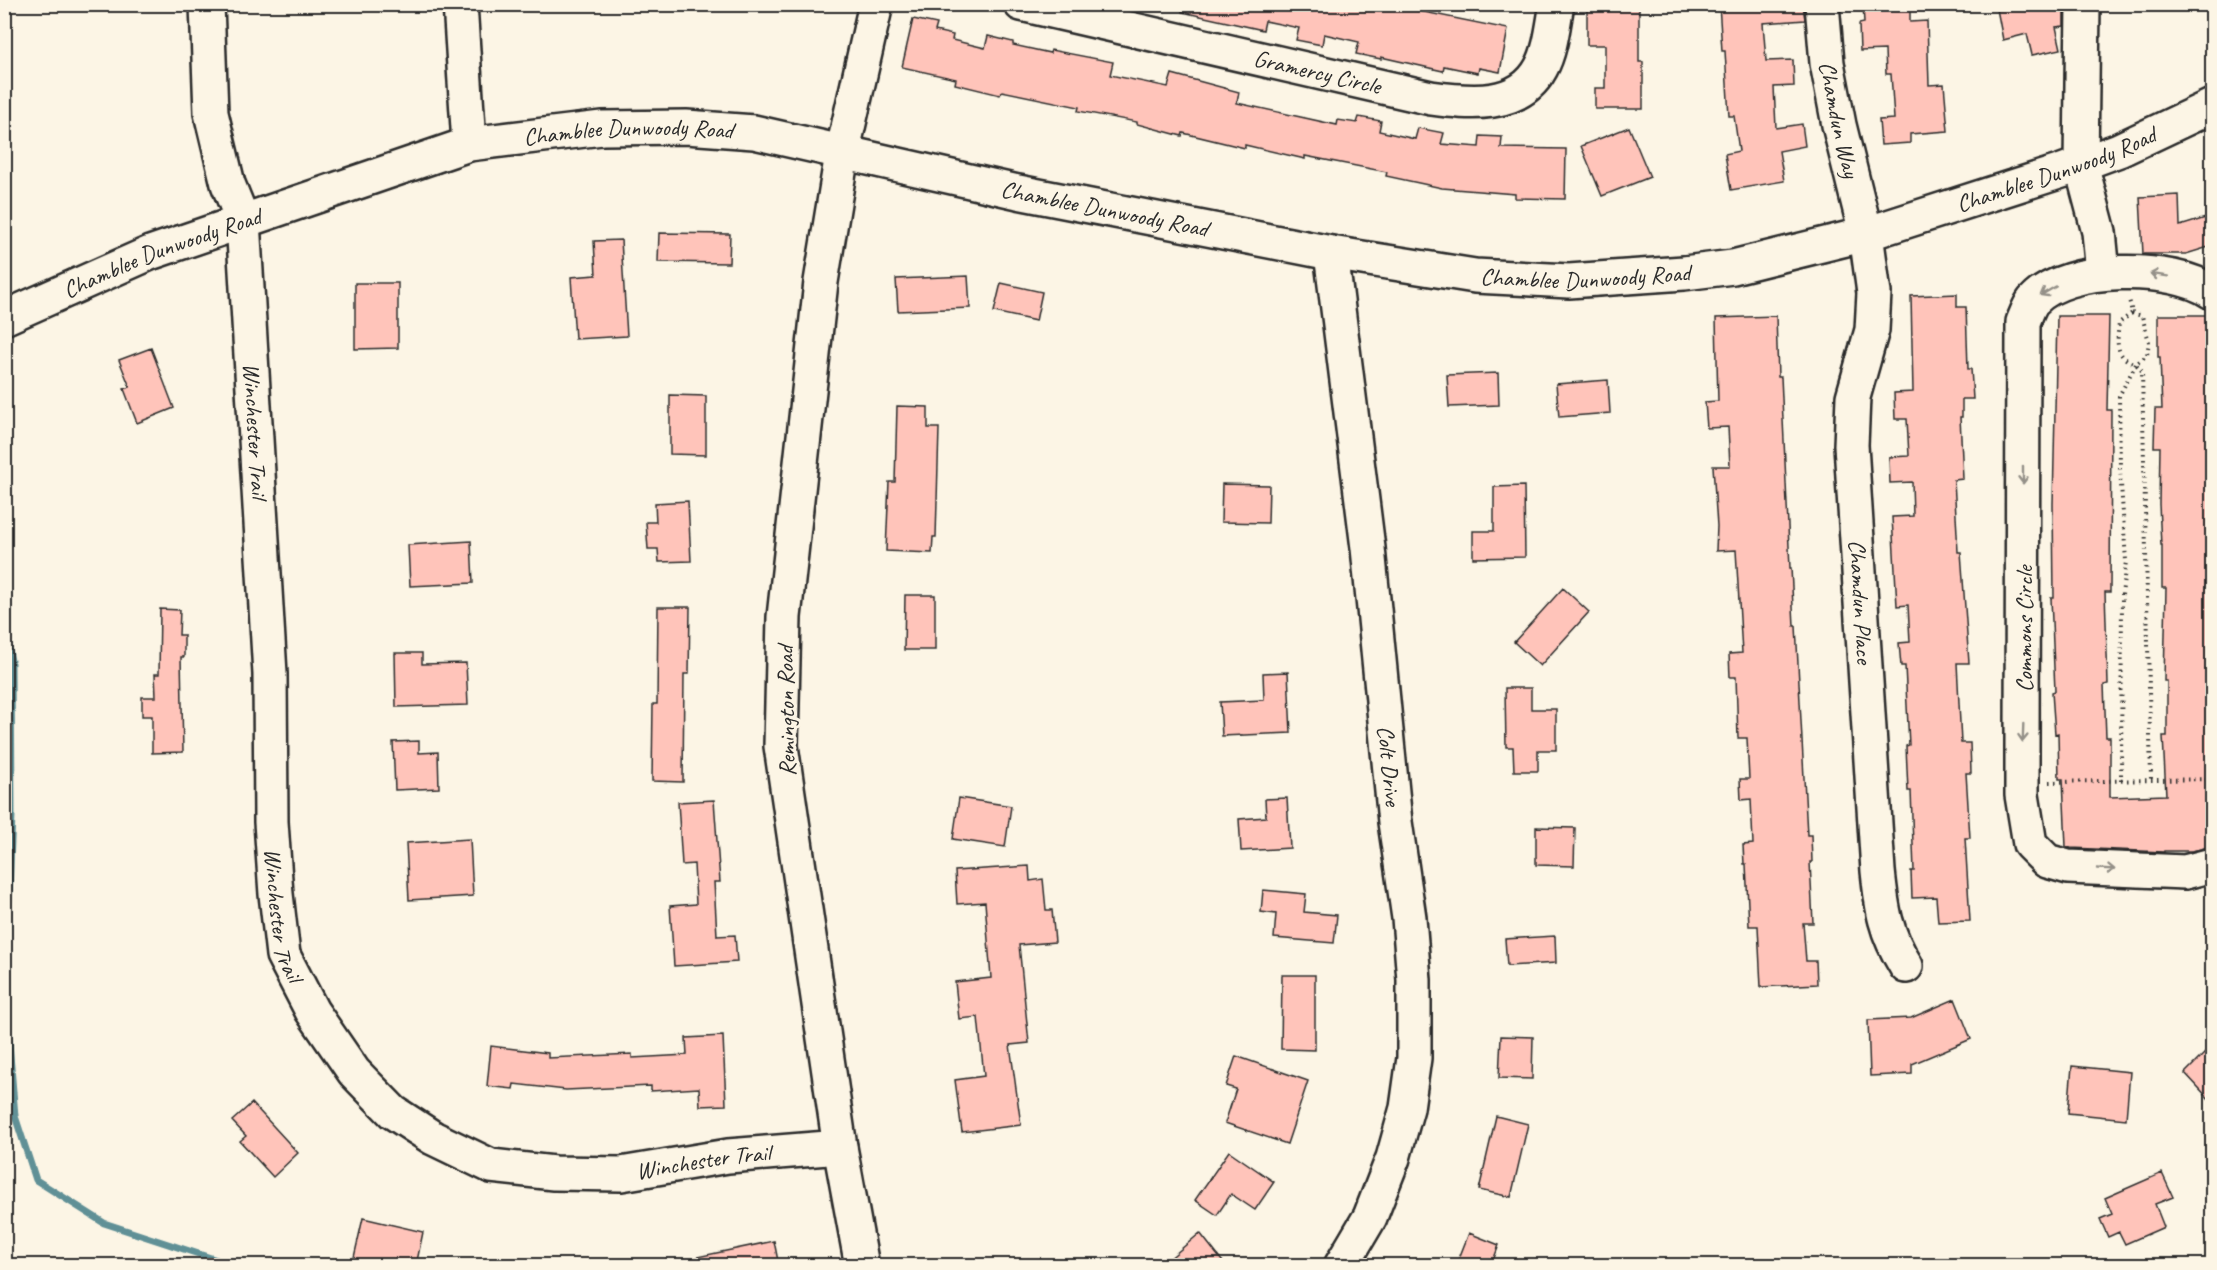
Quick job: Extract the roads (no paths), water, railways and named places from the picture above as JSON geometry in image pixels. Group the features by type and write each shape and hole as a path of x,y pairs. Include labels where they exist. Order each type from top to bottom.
{"street":[{"name":"Winchester Trail","path":"207,4 211,112 228,184 243,221 270,674 271,822 276,894 283,955 312,1011 354,1072 393,1112 433,1138 491,1166 554,1173 621,1174 728,1156 840,1146"},
{"path":"460,4 469,144"},
{"path":"842,154 876,4"},
{"name":"Gramercy Circle","path":"1021,4 1431,98 1466,103 1496,100 1535,89 1551,39 1557,4"},
{"name":"Chamdun Way","path":"1822,4 1827,63 1839,124 1866,234"},
{"path":"2083,4 2081,164 2098,232 2103,273"},
{"name":"Chamblee Dunwoody Road","path":"4,318 150,253 469,144 602,128 686,127 754,132 842,154 1018,192 1331,254 1475,276 1569,281 1684,273 1733,267 1866,234 2119,150 2212,106"},
{"name":"Remington Road","path":"842,154 821,282 784,618 781,746 840,1146 862,1266"},
{"name":"Chamdun Place","path":"1866,234 1874,292 1872,330 1853,397 1851,445 1856,550 1882,911 1891,940 1906,966"},
{"name":"Colt Drive","path":"1331,254 1368,548 1395,822 1410,918 1414,980 1414,1058 1407,1108 1393,1158 1370,1217 1341,1266"},
{"name":"Commons Circle","path":"2212,292 2203,286 2167,276 2134,271 2103,273 2063,283 2046,292 2032,301 2023,322 2022,795 2030,844 2047,861 2068,867 2185,872 2212,865"}],"waterway":[{"path":"4,627 11,661 12,814 5,994 15,1116 36,1180 104,1223 220,1261 228,1266"}]}
